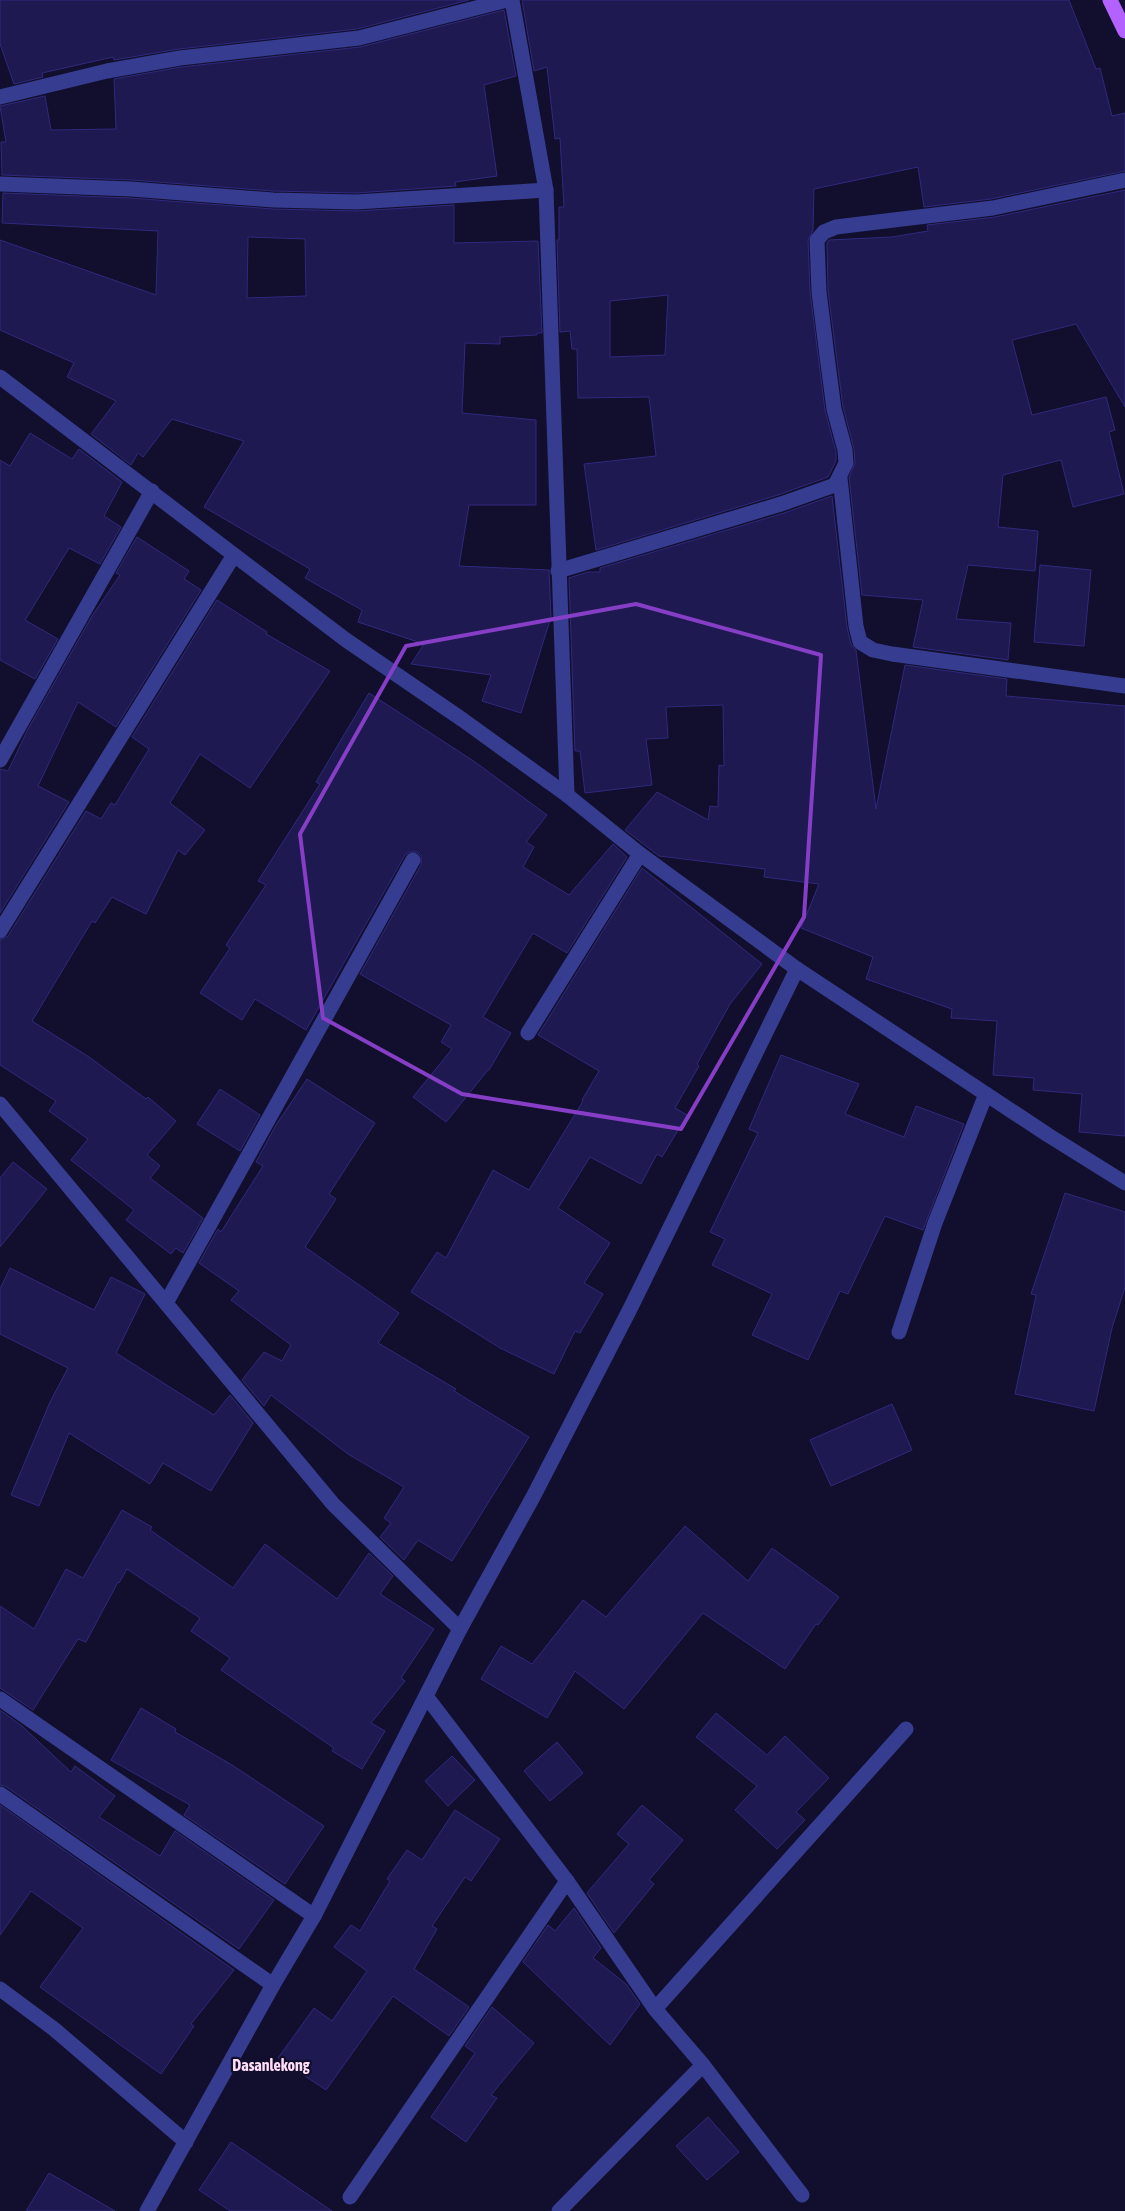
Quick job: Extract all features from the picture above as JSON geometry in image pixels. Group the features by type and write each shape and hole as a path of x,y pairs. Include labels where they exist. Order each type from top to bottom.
{"main road":[{"path":"1110,0 1125,31"}],"street":[{"path":"0,97 106,71 180,58 359,38 507,0"},
{"path":"512,0 546,190 566,796"},
{"path":"558,571 782,504 835,485 846,463 845,450 834,409 824,338 817,250 817,240 820,236 836,227 993,208 1125,180"},
{"path":"0,184 131,189 273,200 356,202 546,190"},
{"path":"0,377 346,640 463,720 566,796 640,854 797,969 1125,1183"},
{"path":"840,478 856,626 860,642 873,650 892,654 1125,686"},
{"path":"0,760 152,491"},
{"path":"0,931 234,555"},
{"path":"528,1033 640,854"},
{"path":"166,1303 413,860"},
{"path":"147,2211 272,1985 314,1916 460,1629 533,1497 630,1309 797,969"},
{"path":"899,1332 935,1223 986,1094"},
{"path":"0,1104 98,1224 334,1504 460,1629"},
{"path":"426,1696 568,1880 655,2009 703,2065 802,2195"},
{"path":"0,1699 314,1916"},
{"path":"655,2009 906,1729"},
{"path":"0,1794 272,1985"},
{"path":"350,2198 568,1880"},
{"path":"0,1989 54,2029 186,2142"},
{"path":"559,2211 703,2065"}],"highlighted area":[{"path":"636,604 821,655 804,917 681,1129 462,1094 323,1018 300,834 406,646"}],"building":[{"path":"0,0 469,0 357,29 179,49 114,60 113,57 42,73 43,77 14,84 0,44"},
{"path":"522,0 1069,0 1096,69 1100,68 1112,116 1125,113 1125,171 991,199 924,207 918,167 814,189 813,230 808,240 810,292 825,410 836,452 836,461 828,477 778,495 596,550 584,464 656,456 649,397 578,398 577,349 572,349 570,331 560,332 557,240 559,240 559,207 564,207 560,138 555,139 547,67 534,71","holes":["668,295 665,355 610,357 610,301"]},
{"path":"504,10 516,76 484,85 497,176 455,182 456,186 356,193 273,191 132,180 2,175 1,142 6,142 0,106 45,96 51,130 116,129 114,79 181,67 360,47"},
{"path":"1125,190 1125,407 1076,324 1012,340 1032,415 1106,397 1115,430 1109,432 1124,494 1073,507 1061,460 1003,475 998,527 1038,531 1035,571 968,565 956,619 1011,623 1008,660 913,647 923,600 862,595 849,477 855,463 854,449 843,407 828,291 827,243 829,240 892,237 928,231 927,225 995,217"},
{"path":"3,193 130,198 273,209 357,211 454,205 454,243 538,241 542,333 537,333 537,335 500,337 500,344 465,343 462,413 536,420 536,505 469,505 459,566 549,570 551,617 521,713 482,701 491,675 411,664 424,644 358,622 362,610 305,578 310,569 204,507 244,441 172,419 143,457 138,453 131,465 91,434 116,401 67,377 74,363 0,330 0,240 156,295 158,231 2,223","holes":["248,237 305,239 306,296 247,298"]},
{"path":"30,433 72,459 79,449 122,482 104,516 121,527 100,564 69,548 25,620 58,639 35,679 0,660 0,460 10,466"},
{"path":"832,496 847,627 851,644 856,650 876,809 905,665 1007,679 1006,696 1125,706 1125,1136 1079,1132 1082,1094 1033,1090 1034,1078 993,1075 997,1021 951,1018 952,1009 866,979 873,957 801,928 819,884 764,877 765,869 659,856 625,830 657,792 708,820 710,806 718,807 719,765 724,766 723,705 666,707 668,738 646,739 652,785 585,793 580,751 575,751 569,578 588,572 600,572 600,568 784,513"},
{"path":"137,537 189,571 184,579 201,590 116,727 78,702 38,786 69,802 0,913 0,769 8,771 28,729 92,616 120,575 116,573"},
{"path":"1040,565 1091,570 1084,646 1034,642"},
{"path":"217,600 267,632 266,634 330,671 250,788 200,754 170,803 205,830 185,855 178,850 146,914 112,897 95,923 92,921 32,1021 89,1057 146,1099 148,1097 176,1121 147,1155 160,1166 150,1178 203,1218 183,1253 176,1248 171,1254 126,1220 134,1210 71,1160 88,1139 49,1111 56,1101 0,1065 0,940 8,936 86,811 101,819 111,803 115,805 149,749 132,737"},
{"path":"369,693 475,762 547,815 526,842 534,847 523,867 569,895 613,844 627,857 567,953 533,933 483,1017 511,1033 489,1070 446,1122 413,1097 452,1049 441,1042 451,1025 360,974 421,865 421,856 417,852 409,852 405,855 306,1030 255,999 242,1020 200,993 230,948 226,945 266,885 258,881 320,784 316,782"},
{"path":"642,868 762,964 730,1004 697,1064 699,1066 675,1108 687,1115 662,1157 657,1154 641,1184 590,1157 558,1208 610,1243 584,1283 603,1294 580,1333 575,1331 554,1374 500,1348 411,1292 437,1252 446,1258 493,1170 529,1190 583,1101 599,1071 538,1035"},
{"path":"781,1055 859,1084 845,1114 904,1137 916,1106 964,1124 923,1230 885,1216 848,1294 840,1291 808,1360 752,1335 772,1294 712,1265 725,1239 710,1232 758,1133 749,1129"},
{"path":"307,1079 375,1123 329,1194 336,1199 305,1247 399,1313 378,1343 456,1389 454,1391 529,1437 452,1561 418,1540 404,1560 380,1537 391,1523 384,1518 404,1487 348,1454 271,1395 264,1406 242,1380 264,1352 282,1361 291,1345 231,1300 239,1291 199,1263 218,1229 221,1232 263,1166 256,1162 276,1125"},
{"path":"220,1089 260,1115 240,1151 197,1124"},
{"path":"13,1162 47,1189 0,1247 0,1178"},
{"path":"1065,1193 1125,1212 1125,1287 1112,1328 1094,1411 1015,1394 1036,1295 1031,1294"},
{"path":"10,1268 94,1310 111,1277 145,1294 116,1353 214,1415 230,1395 253,1423 211,1491 163,1463 150,1484 69,1433 39,1506 11,1495 50,1402 68,1368 0,1334 0,1289"},
{"path":"892,1404 912,1450 831,1486 810,1440"},
{"path":"122,1510 152,1527 150,1530 233,1588 265,1544 337,1599 369,1553 393,1576 380,1594 434,1629 401,1678 405,1681 371,1723 385,1731 362,1769 332,1751 334,1748 221,1670 230,1658 191,1631 200,1618 127,1569 86,1642 78,1639 33,1710 0,1688 0,1606 34,1629 66,1569 83,1578"},
{"path":"685,1526 748,1581 772,1548 839,1597 818,1625 816,1624 785,1669 703,1613 624,1709 575,1671 547,1718 481,1679 501,1646 532,1664 583,1600 606,1617"},
{"path":"141,1708 176,1729 175,1732 232,1765 324,1826 285,1884 184,1815 190,1805 111,1760"},
{"path":"0,1710 22,1726 71,1772 75,1766 115,1796 99,1817 160,1856 175,1831 274,1900 239,1949 5,1786 0,1785"},
{"path":"716,1713 767,1755 785,1736 829,1778 796,1812 805,1820 777,1849 735,1810 757,1786 696,1737"},
{"path":"557,1742 583,1773 550,1801 524,1771"},
{"path":"452,1756 475,1780 448,1806 425,1781"},
{"path":"0,1805 234,1970 191,2024 194,2026 161,2074 40,1987 83,1928 31,1891 0,1935"},
{"path":"642,1805 683,1840 649,1880 654,1884 614,1933 587,1893 629,1844 617,1834"},
{"path":"455,1810 500,1839 471,1881 465,1877 432,1926 437,1929 414,1969 469,2007 449,2036 393,1996 326,2090 278,2058 314,2008 332,2021 367,1971 334,1947 351,1925 360,1931 390,1881 387,1879 407,1850 422,1860"},
{"path":"574,1908 601,1948 593,1958 626,1984 640,2004 610,2045 523,1962 548,1925 555,1931"},
{"path":"492,2007 534,2043 491,2095 497,2098 466,2142 431,2117 475,2053 465,2046"},
{"path":"708,2117 739,2152 707,2180 676,2146"},
{"path":"231,2142 332,2211 230,2211 199,2190"},
{"path":"49,2173 115,2211 26,2211"}],"district":[{"name":"Dasanlekong","path":"271,2065"}]}
